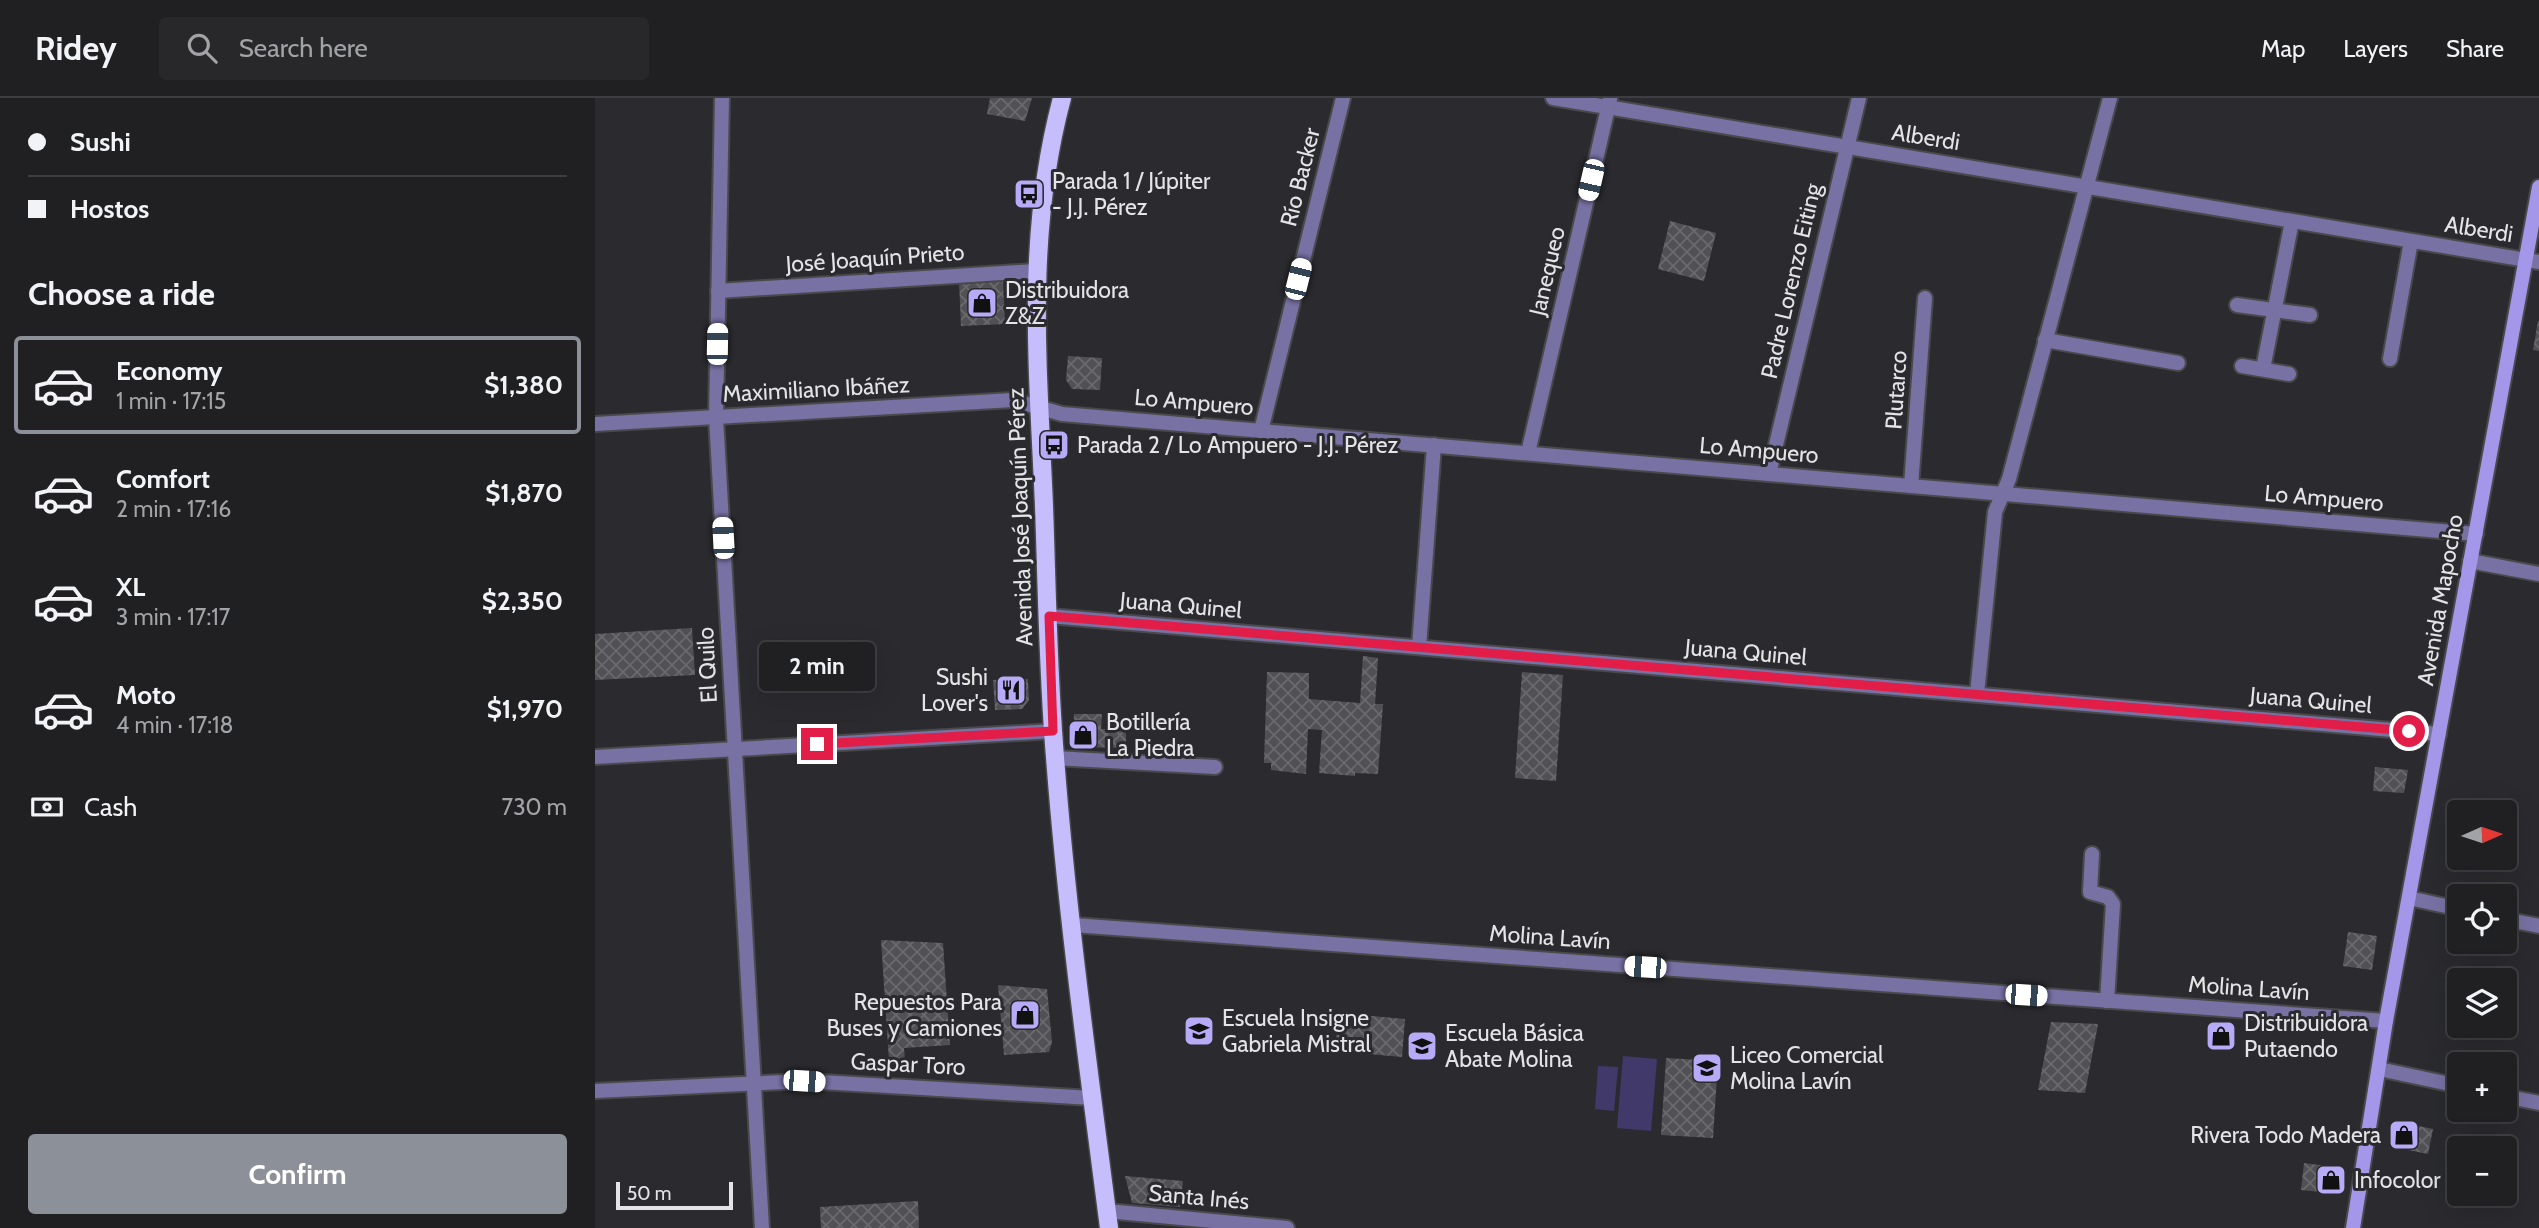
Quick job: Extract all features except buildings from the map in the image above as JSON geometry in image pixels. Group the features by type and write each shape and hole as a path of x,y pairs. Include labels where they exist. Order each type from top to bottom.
{"main road":[{"name":"Avenida José Joaquín Pérez","path":"1062,98 1042,192 1035,271 1053,731 1092,1098 1108,1220"},
{"name":"Avenida Mapocho","path":"2353,1228 2386,1021 2470,561 2532,261 2539,187"}],"street":[{"name":"El Quilo","path":"722,98 716,417 762,1228"},
{"name":"Río Backer","path":"1261,431 1343,98"},
{"name":"Alberdi","path":"1553,98 1609,102 1847,146 2532,261"},
{"name":"Padre Lorenzo Eiting","path":"1769,474 1859,98"},
{"path":"1977,694 1995,512 2009,479 2110,98"},
{"name":"Janequeo","path":"1528,453 1609,102"},
{"path":"2263,369 2292,221"},
{"name":"Alberdi","path":"2390,359 2411,241"},
{"name":"José Joaquín Prieto","path":"718,291 1035,271"},
{"name":"Plutarco","path":"1911,486 1925,298"},
{"path":"2237,305 2310,315"},
{"path":"2045,340 2178,363"},
{"path":"2242,366 2289,374"},
{"name":"Maximiliano Ibáñez","path":"595,424 1013,400 1040,407"},
{"name":"Lo Ampuero","path":"1040,407 1062,414 2476,534"},
{"path":"1419,648 1434,446"},
{"path":"2470,561 2539,574"},
{"name":"Juana Quinel","path":"1049,616 2439,734"},
{"path":"595,757 1053,731"},
{"path":"1055,758 1215,767"},
{"path":"2092,854 2090,892 2108,897 2113,904 2107,1001"},
{"path":"2409,898 2447,906"},
{"path":"2517,922 2539,926"},
{"name":"Molina Lavín","path":"1073,925 2386,1021"},
{"path":"2379,1069 2447,1083"},
{"name":"Gaspar Toro","path":"595,1091 804,1081 1092,1098"},
{"path":"2517,1099 2539,1103"},
{"name":"Santa Inés","path":"1108,1220 1287,1228"}],"shaded area":[{"path":"1623,1056 1657,1059 1651,1131 1617,1128"},
{"path":"1598,1066 1618,1067 1614,1111 1595,1109"}],"place":[{"name":"Parada 1 / Júpiter - J.J. Pérez","path":"1029,194"},
{"name":"Distribuidora Z&Z","path":"982,303"},
{"name":"Parada 2 / Lo Ampuero - J.J. Pérez","path":"1054,445"},
{"name":"Sushi Lover's","path":"1011,690"},
{"name":"Botillería La Piedra","path":"1083,735"},
{"name":"Repuestos Para Buses y Camiones","path":"1025,1015"},
{"name":"Escuela Insigne Gabriela Mistral","path":"1199,1031"},
{"name":"Distribuidora Putaendo","path":"2221,1036"},
{"name":"Escuela Básica Abate Molina","path":"1422,1046"},
{"name":"Liceo Comercial Molina Lavín","path":"1707,1068"},
{"name":"Rivera Todo Madera","path":"2404,1135"},
{"name":"Infocolor","path":"2331,1180"}],"route":[{"path":"817,744 1053,731 1049,616 2409,731"}]}
